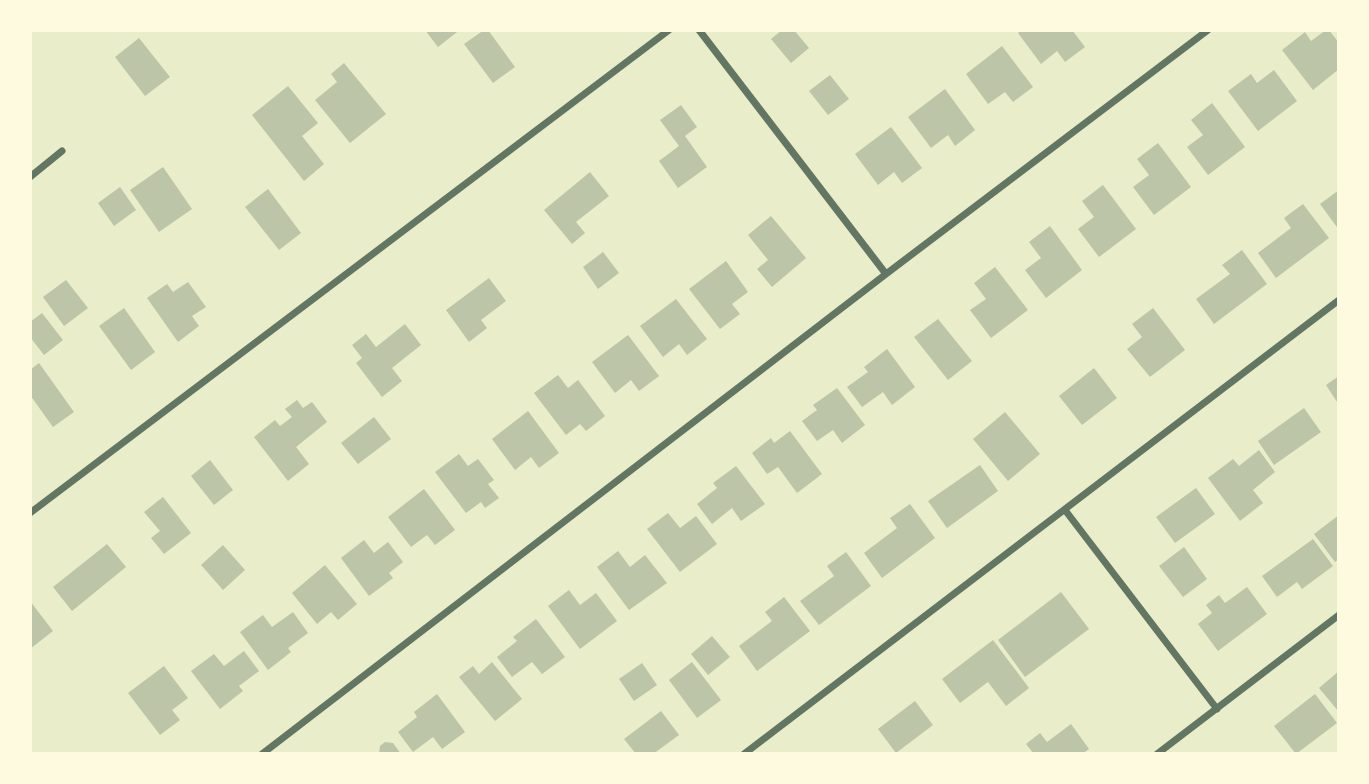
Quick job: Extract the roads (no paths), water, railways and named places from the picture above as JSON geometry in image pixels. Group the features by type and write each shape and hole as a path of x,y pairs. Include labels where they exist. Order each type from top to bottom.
{"street":[{"path":"30,513 669,30"},
{"path":"699,30 886,274"},
{"path":"262,754 1208,30"},
{"path":"30,177 62,151"},
{"path":"744,754 1339,300"},
{"path":"1065,510 1217,709"},
{"path":"1157,754 1339,615"}]}
